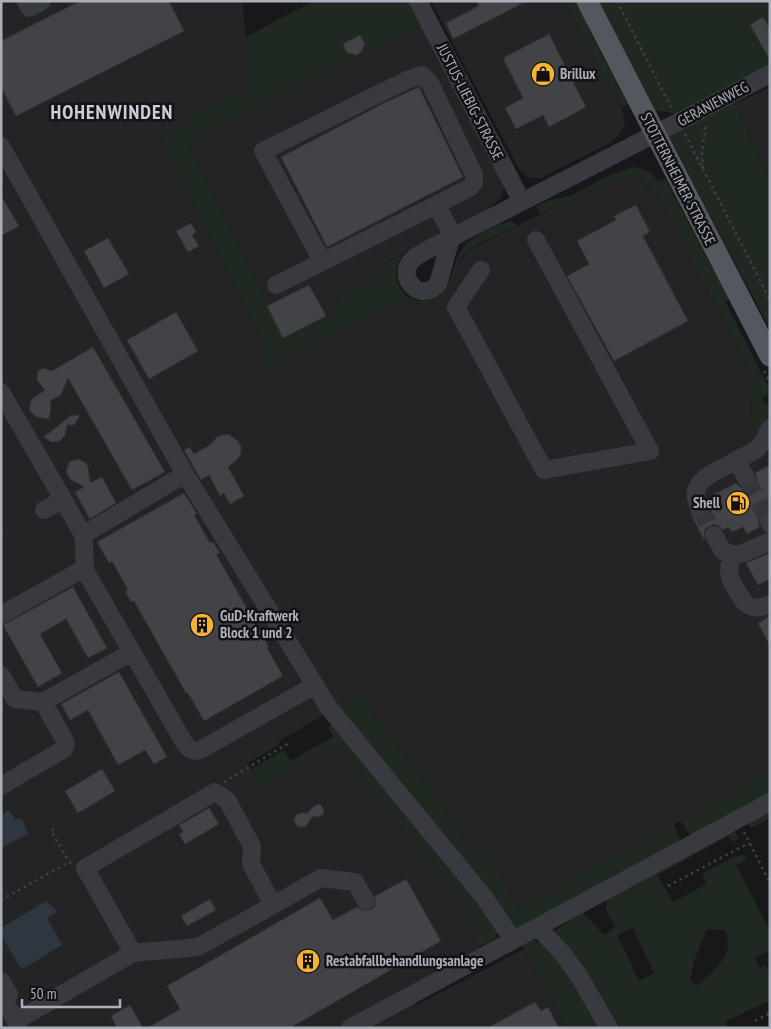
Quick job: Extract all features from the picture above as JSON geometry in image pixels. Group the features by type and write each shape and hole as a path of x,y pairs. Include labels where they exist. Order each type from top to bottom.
{"main road":[{"name":"STOTTERNHEIMER STRASSE","path":"587,1 770,356"}],"street":[{"path":"26,1 29,8 42,1"},
{"name":"JUSTUS-LIEBIG-STRASSE","path":"418,1 522,202"},
{"path":"426,79 451,64"},
{"name":"GERANIENWEG","path":"655,134 770,74"},
{"path":"276,285 326,260 436,205 474,183 474,175 430,82 422,75 407,80 263,150 315,248 321,258 326,260"},
{"path":"436,205 453,237 655,134"},
{"path":"1,146 185,474 314,685 329,708 484,897 508,948"},
{"path":"480,270 456,307 544,470 650,451 536,240"},
{"path":"1,392 83,535 85,568 190,750 194,752 202,749 314,685"},
{"path":"699,507 695,493 697,486 709,475 760,447 770,428"},
{"path":"737,460 746,478"},
{"path":"83,535 185,474"},
{"path":"44,510 63,499"},
{"path":"714,535 723,551 734,555 744,553 770,541"},
{"path":"734,555 729,563 728,570 744,602 752,608 770,604"},
{"path":"1,615 85,568"},
{"path":"1,675 15,699 43,702 132,652"},
{"path":"1,786 64,749 66,744 64,739 43,702"},
{"path":"133,953 77,865 215,792 227,800 252,846 250,864 273,905"},
{"path":"350,1028 426,994 508,948 538,927 770,802"},
{"path":"1,981 9,994 3,1001 10,1024 133,953 198,947 321,878 355,882 366,901"},
{"path":"538,927 563,954 579,976 608,1028"}],"path":[{"path":"617,1 770,300"},
{"path":"704,172 702,153 705,127 714,104"},
{"path":"215,792 219,784 289,743"},
{"path":"741,826 770,883"},
{"path":"1,900 77,865 51,831 54,828"},
{"path":"668,886 749,843"},
{"path":"755,1021 770,1013"}],"shaded area":[{"path":"1,1 242,1 246,37 314,1 408,1 503,184 503,192 500,199 485,211 383,264 399,298 418,304 436,302 453,282 460,262 467,251 553,208 562,206 616,179 636,178 652,189 657,195 750,372 752,422 759,435 770,411 770,450 768,454 770,457 770,772 518,909 487,851 478,855 358,693 245,759 262,786 336,742 484,929 473,936 481,950 336,1028 1,1028"},
{"path":"314,1 408,1 420,24 369,51 362,49 360,35 343,44 347,53 354,54 353,60 238,119 236,115 225,120 227,123 187,145 283,338 342,308 337,296 385,271 383,265 405,253 399,261 396,271 400,288 413,299 423,301 433,299 445,290 459,254 467,243 485,231 499,225 512,221 517,226 485,240 468,250 461,259 448,291 437,302 421,304 399,298 262,371 263,337 163,145 167,131 248,89 246,37"},
{"name":"Brillux","path":"431,1 563,1 622,108 625,124 622,132 610,143 539,179 528,177 519,169"},
{"path":"563,1 578,1 592,36 628,104 622,108"},
{"path":"598,1 770,1 770,29 763,17 750,25 770,50 770,67 679,114 655,110"},
{"path":"770,87 770,180 735,104"},
{"path":"734,102 770,180 770,329 668,135"},
{"path":"633,167 647,171 658,182 665,178 712,268 731,298 725,301 770,390 770,393 762,397 765,404 770,402 770,411 759,436 752,422 750,372 657,195 641,181 628,177 613,180 562,206 540,214 536,206 553,199 570,196 612,174"},
{"path":"358,693 478,855 487,851 518,909 674,824 680,844 517,929 512,927 337,705"},
{"path":"322,713 324,715 279,741 280,744 248,763 245,758"},
{"path":"334,724 477,900 497,932 495,939 479,947 473,936 483,929 336,743 262,786 252,769 284,750 290,761 333,737 328,727"},
{"path":"770,772 770,795 693,837 679,821"},
{"path":"9,810 15,819 22,819 28,834 3,847 1,844 1,815"},
{"path":"770,811 770,818 751,828 748,823"},
{"path":"734,830 739,839 732,842 729,836 657,875 673,902 707,884 702,874 734,857 742,855 748,859 736,865 770,931 770,950 755,958 760,968 765,965 770,974 770,1000 725,1022 728,1028 613,1028 555,938 556,930 583,912 604,935 615,927 606,909 607,898","holes":["633,928 654,973 639,981 617,935","707,929 725,930 728,946 725,956 716,968 697,985 691,981 693,968 696,955"]},
{"path":"46,901 57,912 47,918 62,945 24,968 20,967 1,935 1,928"},
{"path":"531,939 545,945 549,949 579,988 600,1028 566,1028 522,944"},
{"path":"524,949 566,1028 373,1028"},
{"path":"415,1002 416,1005 373,1028 361,1028"}],"building":[{"path":"80,1 169,1 184,31 16,116 1,87 1,41"},
{"path":"476,1 527,1 453,39 446,23 479,6"},
{"path":"763,17 770,29 770,60 750,25"},
{"path":"549,34 586,107 549,127 543,115 516,129 505,108 523,98 503,58"},
{"path":"360,35 365,44 361,52 355,56 354,54 347,53 343,44"},
{"path":"419,87 463,177 327,247 281,157 386,102"},
{"path":"1,195 19,226 1,236"},
{"path":"636,205 650,232 643,236 688,321 614,361 567,276 589,264 577,241 616,220 614,216"},
{"path":"191,223 196,232 192,235 199,246 188,252 176,231"},
{"path":"108,238 129,274 104,288 84,251"},
{"path":"309,285 326,316 283,338 267,306"},
{"path":"176,312 198,351 149,379 127,340"},
{"path":"93,347 165,472 132,490 68,378 61,395 50,401 49,419 36,417 30,411 32,399 45,390 37,380 38,371 43,368 52,371"},
{"path":"80,415 74,425 67,425 65,435 60,441 51,442 44,437 70,416"},
{"path":"228,434 238,441 241,447 238,459 228,467 244,496 230,504 224,493 220,496 209,475 201,480 184,450 190,447 194,454 210,445 216,438"},
{"path":"78,459 86,463 88,467 90,483 102,477 116,503 90,519 75,492 84,487 70,479 66,471 69,462"},
{"name":"Shell","path":"770,465 770,511 760,517 758,522 760,527 747,534 743,527 732,532 729,527 723,530 714,524 705,529 704,540 690,512 697,517 703,517 709,509 708,502 715,499 713,495 736,483 745,489 751,487 757,479 755,473"},
{"name":"GuD-Kraftwerk Block 1 und 2","path":"184,493 197,514 194,515 210,543 213,542 220,553 216,554 269,647 267,648 283,676 204,721 134,601 131,602 125,591 128,590 112,561 109,563 97,542"},
{"path":"770,553 770,579 758,585 746,563"},
{"path":"73,587 107,648 88,658 66,619 40,634 62,673 38,687 3,625"},
{"path":"770,616 770,646 758,623"},
{"path":"119,672 167,757 154,764 145,750 118,765 88,710 70,720 61,704"},
{"path":"102,769 115,791 78,813 65,791"},
{"path":"320,804 324,810 323,815 313,816 305,827 298,827 296,825 294,819 296,815 308,813 314,806"},
{"path":"209,808 219,824 185,844 179,834 183,832 179,825"},
{"name":"Restabfallbehandlungsanlage","path":"406,879 441,941 290,1028 147,1028 180,1009 167,986 320,898 333,920 357,907 361,910 371,910 375,906 375,896"},
{"path":"210,899 216,910 187,926 181,916"},
{"path":"535,1002 541,1011 548,1007 559,1028 487,1028"},
{"path":"130,1005 143,1028 117,1028 111,1016"}],"tunnel":[{"path":"746,478 769,522"},
{"path":"699,507 714,535"}],"place":[{"name":"Brillux","path":"543,74"},
{"name":"Shell","path":"738,503"},
{"name":"GuD-Kraftwerk Block 1 und 2","path":"202,625"},
{"name":"Restabfallbehandlungsanlage","path":"308,961"}],"district":[{"name":"HOHENWINDEN","path":"112,112"}]}
